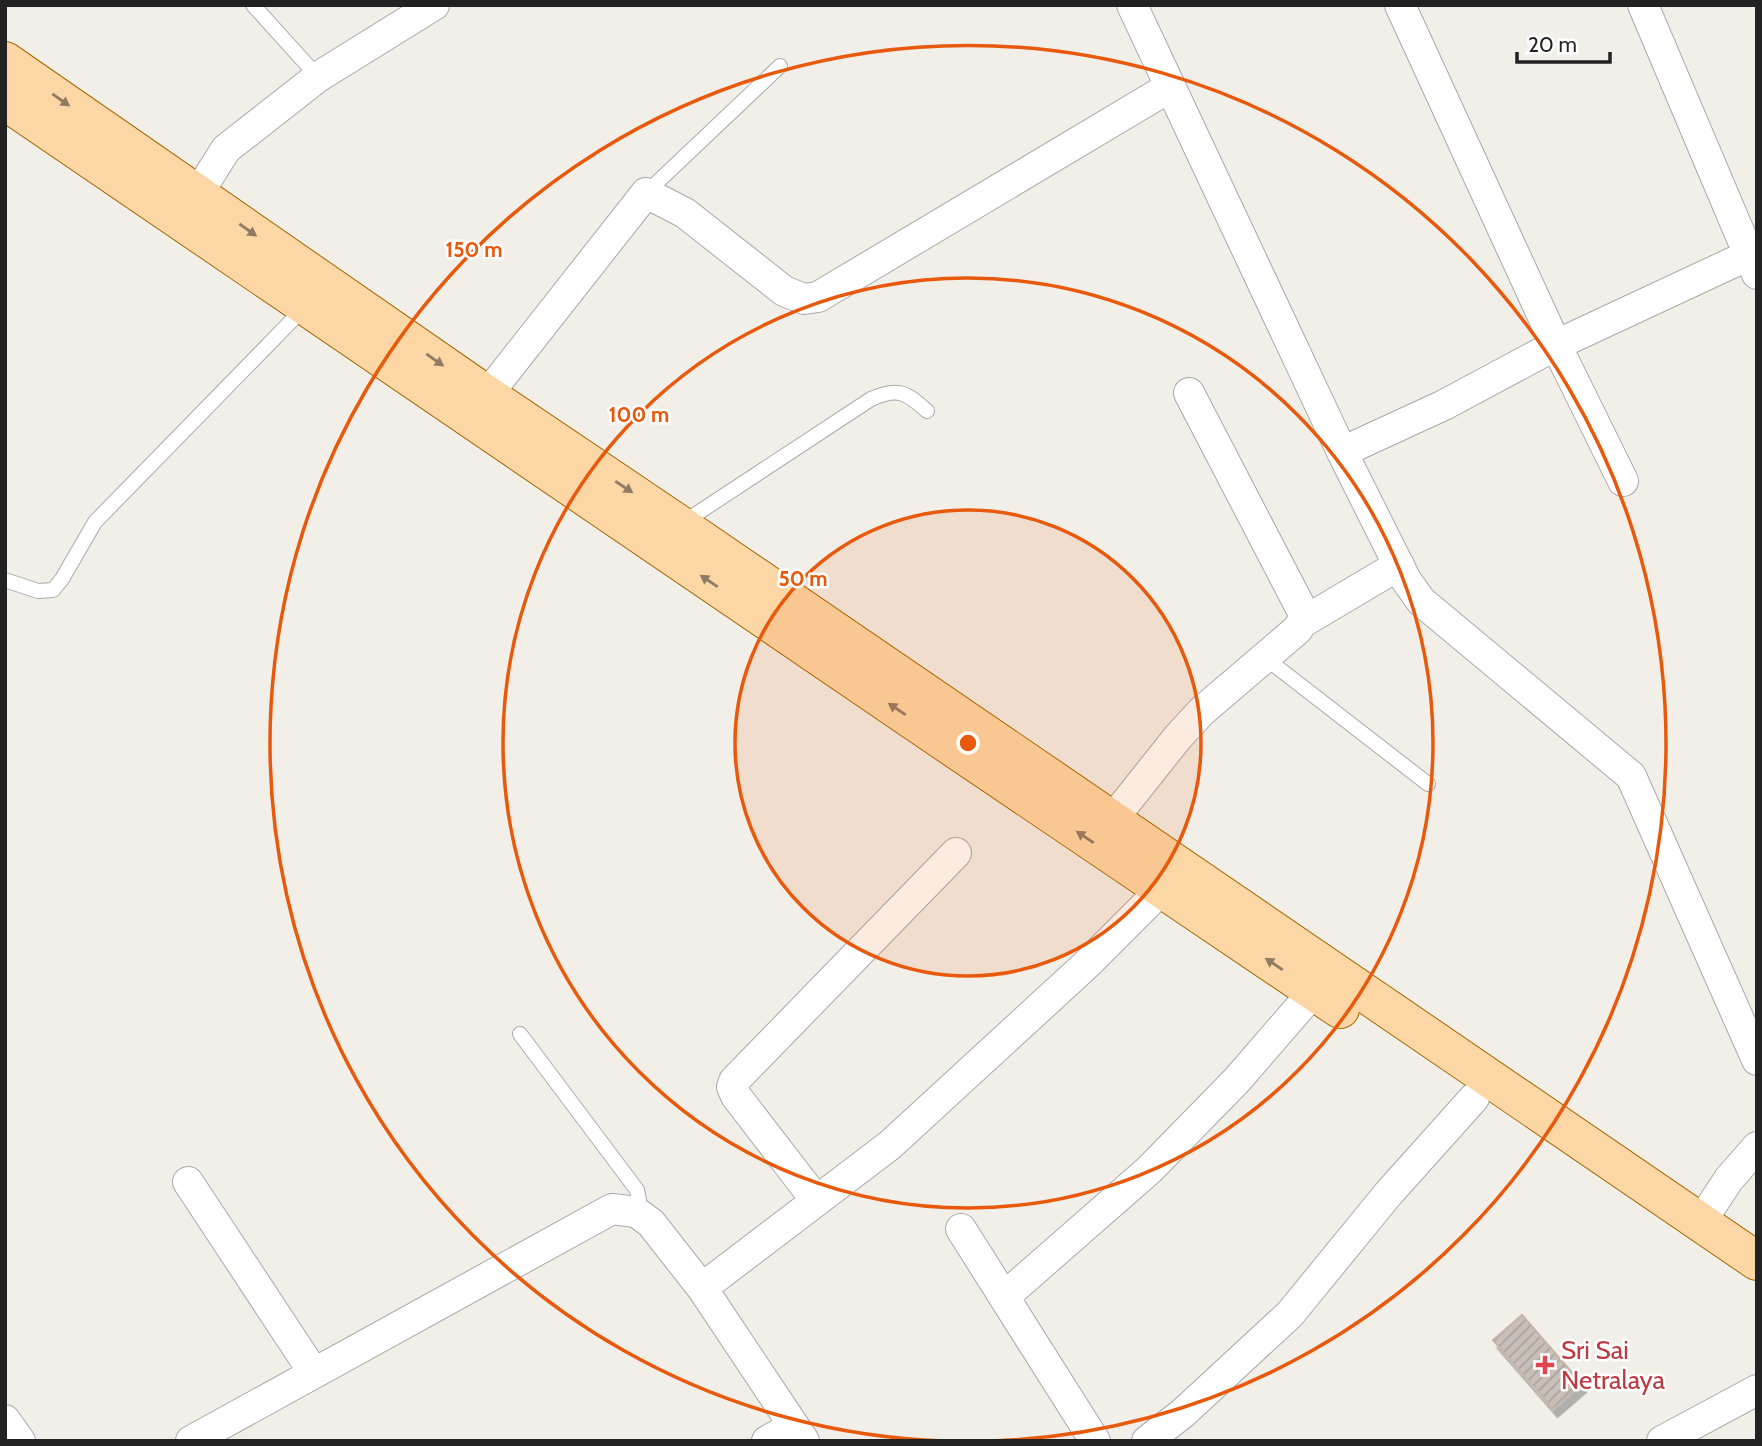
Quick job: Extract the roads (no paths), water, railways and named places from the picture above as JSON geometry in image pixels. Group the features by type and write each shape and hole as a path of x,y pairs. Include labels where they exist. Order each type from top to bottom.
{"main road":[{"path":"5,61 486,395 1757,1261"},
{"path":"5,101 1162,889 1757,1290"}],"street":[{"path":"197,195 226,149 317,77 434,5"},
{"path":"1132,5 1342,452 1406,580 1422,601 1631,776 1757,1060"},
{"path":"1400,5 1556,345 1623,481"},
{"path":"1342,452 1444,405 1556,345 1753,265 1643,5"},
{"path":"486,395 646,193 685,213 784,291 804,299 818,297 1170,87"},
{"path":"1189,393 1305,616 1303,622"},
{"path":"1112,820 1178,737 1231,684 1303,622 1399,565"},
{"path":"816,1200 736,1096 732,1087 734,1081 956,853"},
{"path":"702,1288 890,1145 1087,964 1162,889"},
{"path":"1004,1297 1149,1170 1237,1080 1314,991"},
{"path":"1147,1441 1183,1413 1290,1314 1388,1194 1474,1098"},
{"path":"1700,1223 1730,1179 1757,1147"},
{"path":"188,1182 314,1373"},
{"path":"191,1441 612,1209 636,1212 651,1223 702,1288 799,1433 767,1441"},
{"path":"961,1229 1095,1441"},
{"path":"1662,1441 1757,1390"},
{"path":"5,1420 20,1441"}],"lane":[{"path":"253,5 317,77"},
{"path":"646,193 780,66"},
{"path":"5,580 38,591 52,590 62,579 94,522 306,306"},
{"path":"680,525 871,399 886,392 901,392 927,411"},
{"path":"1264,657 1429,784"},
{"path":"520,1034 637,1190 639,1200 636,1212"}],"place":[{"name":"Sri Sai Netralaya","path":"1545,1365"}]}
